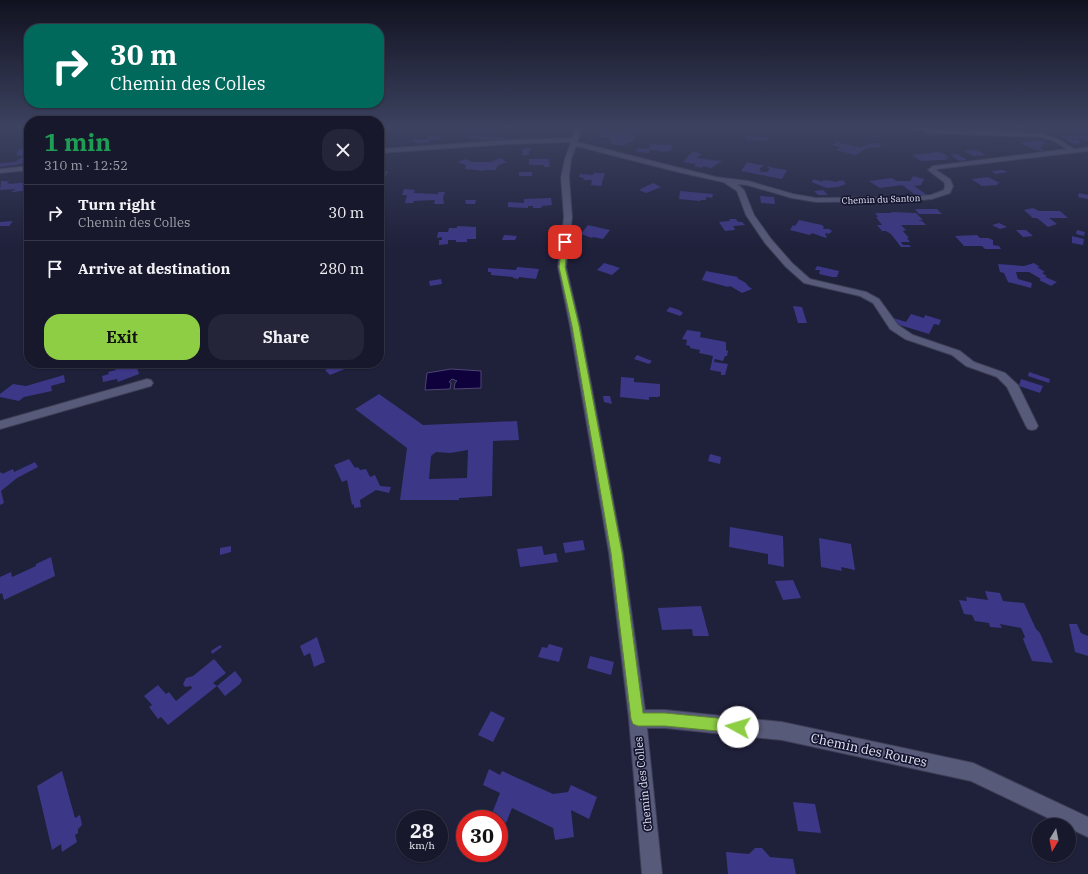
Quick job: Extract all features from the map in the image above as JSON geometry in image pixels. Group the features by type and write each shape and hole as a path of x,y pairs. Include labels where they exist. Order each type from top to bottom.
{"street":[{"name":"Chemin des Colles","path":"567,168 565,177 568,216 562,267 575,326 616,553 638,719 652,874"},
{"name":"Chemin du Santon","path":"674,168 734,185 740,190 750,215 768,241 789,264 808,281 863,294 876,301 894,327 909,337 956,353 970,364 1001,375 1012,385 1032,426"},
{"name":"Chemin du Santon","path":"716,179 748,183 792,196 816,200 912,198 932,196 947,190 949,186 947,182 932,170 934,168"},
{"path":"0,171 24,169"},
{"path":"0,425 147,383"},
{"name":"Chemin des Roures","path":"638,719 665,719 782,731 973,772 1088,827"}],"shaded area":[{"path":"451,369 481,371 481,388 454,389 457,381 452,379 449,382 451,383 450,389 425,390 427,373"}],"building":[{"path":"465,168 497,168 496,170 484,171 465,169"},
{"path":"743,168 760,168 759,170 761,170 760,172 768,172 769,168 787,170 782,179 741,171"},
{"path":"1003,170 1008,172 996,174 991,171"},
{"path":"384,171 388,171 384,177"},
{"path":"519,172 532,172 532,176 519,176"},
{"path":"594,173 605,173 601,186 591,185 592,180 583,180 584,178 579,177 580,174 593,175"},
{"path":"913,176 924,179 921,185 914,186 927,195 917,196 902,185 880,188 869,181 892,178 896,181 910,181"},
{"path":"988,177 1000,183 996,184 998,185 982,186 971,179"},
{"path":"814,179 823,182 823,180 834,182 843,180 846,184 838,187 827,188 811,182"},
{"path":"1,181 9,181 7,182 9,184 24,182 24,191 11,192 16,189 0,190"},
{"path":"653,183 661,187 646,193 639,190"},
{"path":"404,189 415,190 414,193 438,194 438,192 445,192 443,198 444,204 434,204 435,200 405,203 407,195 402,195"},
{"path":"823,190 828,195 818,195 814,191"},
{"path":"680,191 713,194 712,198 706,197 706,200 700,201 679,199"},
{"path":"1079,193 1088,195 1088,199 1078,197"},
{"path":"760,196 774,197 775,204 761,203"},
{"path":"551,198 552,205 542,206 541,208 533,208 533,206 528,206 528,208 508,207 508,202 524,203 524,199"},
{"path":"465,200 476,200 475,204 466,204"},
{"path":"1033,208 1039,211 1060,211 1068,218 1049,218 1057,224 1048,227 1037,218 1033,218 1024,210"},
{"path":"915,209 937,209 942,214 919,214"},
{"path":"891,212 916,213 923,220 918,220 922,221 926,225 901,225 906,230 903,231 909,238 907,238 910,242 901,242 903,245 909,245 911,247 901,247 891,234 886,231 882,231 877,225 882,225 875,213 892,213"},
{"path":"729,219 736,219 738,222 742,222 745,225 733,226 735,229 734,230 725,231 719,222 730,221"},
{"path":"799,220 822,225 824,227 823,229 829,229 832,231 829,234 826,233 826,238 812,233 810,235 790,230"},
{"path":"13,221 9,226 0,226 0,222"},
{"path":"999,223 1007,227 1000,229 992,225"},
{"path":"588,225 610,230 603,239 592,238 581,234"},
{"path":"457,226 476,227 476,239 467,239 467,242 448,240 448,244 439,245 439,240 442,240 442,237 437,238 438,232 448,232 449,228 457,228"},
{"path":"1016,230 1026,230 1033,236 1023,237"},
{"path":"1077,230 1085,232 1084,236 1076,234"},
{"path":"504,235 517,236 515,240 502,240"},
{"path":"977,235 980,238 988,238 993,240 993,245 999,246 1001,249 985,249 982,246 964,246 955,236"},
{"path":"1072,236 1084,239 1083,245 1072,243"},
{"path":"604,263 620,268 612,275 597,270"},
{"path":"1034,263 1045,272 1042,273 1047,276 1045,277 1057,282 1051,286 1039,280 1041,279 1029,272 1016,272 1018,279 1032,283 1031,288 1008,282 1004,273 1000,272 998,264 1024,266"},
{"path":"817,266 839,271 837,277 819,274 820,270 815,270"},
{"path":"517,267 539,269 536,279 519,277 518,279 513,277 491,275 491,272 488,272 488,268 516,270"},
{"path":"706,271 738,277 737,278 746,283 752,289 742,293 730,286 728,287 702,280"},
{"path":"441,279 442,284 430,286 429,281"},
{"path":"793,306 802,307 807,323 798,323"},
{"path":"670,307 683,313 680,316 666,311"},
{"path":"911,314 924,318 925,315 941,320 939,325 934,324 929,334 893,323 887,316 906,322"},
{"path":"687,330 701,332 700,337 726,342 726,350 728,351 727,356 725,356 723,361 715,359 714,362 728,364 725,375 721,375 721,372 710,370 713,356 699,353 700,350 690,348 690,346 686,345 687,340 682,339"},
{"path":"637,355 652,361 649,364 634,359"},
{"path":"137,368 139,374 118,382 117,379 103,382 102,376 109,374 108,372 116,370 115,369"},
{"path":"329,368 347,368 330,375 325,370"},
{"path":"1029,372 1050,379 1049,383 1028,376"},
{"path":"64,375 65,382 51,386 52,391 24,397 19,401 0,397 0,394 13,384 26,386"},
{"path":"621,377 634,378 634,382 660,384 660,396 649,397 649,400 620,397"},
{"path":"1021,379 1043,386 1040,393 1019,386"},
{"path":"379,394 423,425 517,421 519,440 493,441 492,496 459,498 459,500 400,500 407,448 355,409","holes":["468,450 467,478 429,479 431,456 436,452 450,453"]},
{"path":"603,396 610,396 612,404 604,402"},
{"path":"710,454 721,457 720,464 708,461"},
{"path":"349,459 355,468 358,467 360,470 366,469 370,477 375,475 380,486 391,487 389,493 376,490 360,500 361,507 354,508 354,504 352,505 347,480 342,482 334,465"},
{"path":"35,462 38,467 17,478 1,491 4,503 0,505 0,473 2,472 2,474 13,469 14,472"},
{"path":"730,527 783,536 784,567 768,564 768,554 729,547"},
{"path":"819,538 851,544 855,570 841,567 842,571 821,567"},
{"path":"583,540 585,550 565,553 563,543"},
{"path":"231,546 231,552 220,555 220,548"},
{"path":"542,546 544,555 556,553 558,562 520,567 517,549"},
{"path":"51,557 55,576 4,600 2,593 0,594 0,577 11,572 12,577"},
{"path":"793,580 801,598 783,600 775,581"},
{"path":"985,591 1000,593 1003,601 1024,603 1036,629 1040,633 1053,663 1032,661 1023,639 1025,637 1021,628 1000,624 1002,628 990,627 989,623 975,621 972,615 964,614 959,600 967,601 966,597 988,600"},
{"path":"701,606 709,636 693,636 692,629 662,630 658,608"},
{"path":"1069,624 1077,624 1081,633 1088,636 1088,656 1075,652"},
{"path":"317,637 325,662 314,667 310,653 304,656 300,646"},
{"path":"549,644 563,648 559,662 538,657 542,647 547,648"},
{"path":"220,645 222,647 212,654 211,651"},
{"path":"590,656 614,662 611,675 587,668"},
{"path":"214,659 226,673 213,683 217,686 168,725 161,717 158,719 149,707 152,705 144,696 158,685 166,694 169,692 176,701 192,688 191,686 185,687 183,684 186,678 193,676"},
{"path":"235,671 242,680 240,684 225,696 217,686"},
{"path":"491,711 505,718 493,742 478,735"},
{"path":"489,769 500,775 502,771 553,794 568,792 571,785 597,797 589,819 571,810 574,837 555,840 553,828 512,808 508,818 508,810 493,810 500,793 483,785"},
{"path":"62,771 75,818 80,815 82,825 78,829 78,833 75,835 77,842 62,852 61,844 52,850 37,786"},
{"path":"793,802 815,804 821,833 798,831"},
{"path":"755,848 762,848 770,857 793,859 796,874 728,874 726,852 749,854"}],"route":[{"path":"565,242 562,267 565,284 571,303 616,553 638,719 665,719 738,727"}]}
